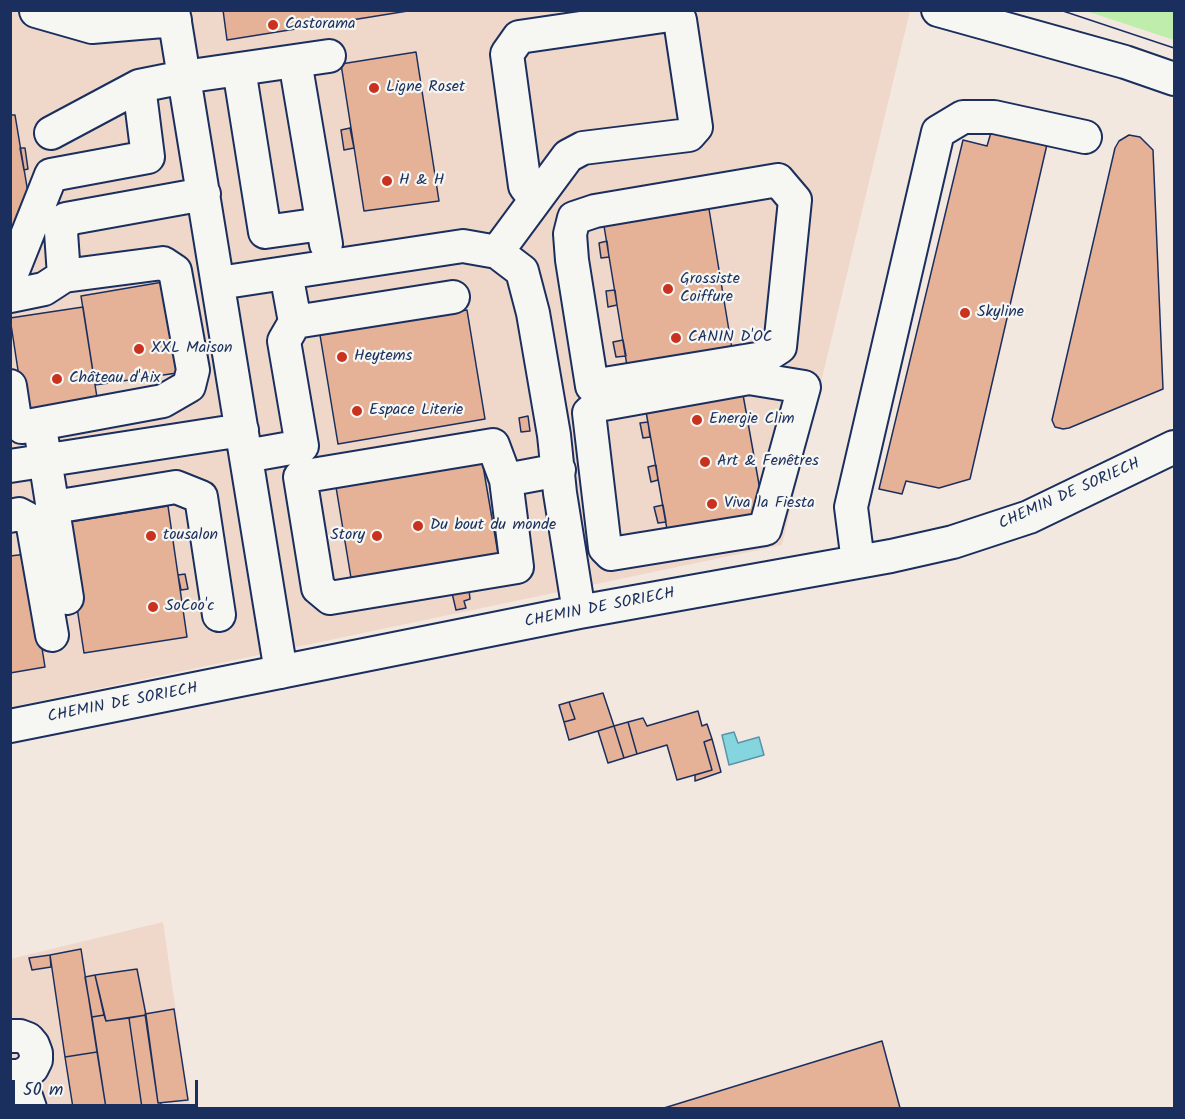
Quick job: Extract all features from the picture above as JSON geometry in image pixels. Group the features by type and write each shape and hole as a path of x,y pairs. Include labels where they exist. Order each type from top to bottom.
{"street":[{"path":"938,10 1174,79"},
{"path":"29,13 92,27 174,15 281,672"},
{"path":"497,252 568,156 583,148 689,135 696,127 680,20 670,15 519,38 507,54 525,186 535,199"},
{"path":"51,133 139,86 184,77 329,56"},
{"path":"295,61 331,266"},
{"path":"239,69 265,232 322,224"},
{"path":"10,269 14,268 51,175 148,158 139,86"},
{"path":"858,562 851,507 938,132 963,117 994,117 1085,137"},
{"path":"778,180 795,200 780,347 763,358 592,386 572,260 570,234 574,218 594,211 778,180"},
{"path":"64,276 61,232 66,219 204,194"},
{"path":"10,296 44,289 64,276 163,263 175,272 286,273 463,246 497,252 522,271 532,313 554,435 579,612"},
{"path":"522,271 572,260"},
{"path":"10,386 15,419 22,428 163,401 189,386 193,370 175,272"},
{"path":"10,466 160,443 302,446 284,341 294,322 286,273"},
{"path":"294,322 453,297"},
{"path":"543,374 589,368"},
{"path":"749,378 804,387 765,529 611,554 605,548 598,484 589,413 598,405 749,378"},
{"path":"156,490 163,401"},
{"path":"39,424 67,598"},
{"path":"554,435 590,428"},
{"path":"493,445 506,480 517,567 330,598 318,588 300,477 493,445"},
{"name":"CHEMIN DE SORIECH","path":"10,726 579,612 858,562 978,535 1029,517 1174,447"},
{"path":"506,480 598,484"},
{"path":"54,507 176,487 201,497 219,615"},
{"path":"256,515 304,507"},
{"path":"10,516 19,514 32,521 52,635"},
{"path":"210,554 261,546"},
{"path":"10,1036 28,1039 36,1053 36,1060 32,1068 15,1076 30,1108"}],"shaded area":[{"path":"10,11 910,11 782,545 11,707"},
{"path":"163,922 190,1108 11,1108 10,959"}],"green space":[{"path":"1086,11 1174,11 1174,40"}],"water":[{"path":"734,732 738,743 759,737 764,755 729,765 722,735"}],"building":[{"name":"Castorama","path":"223,10 414,10 227,40"},
{"path":"416,52 439,201 364,211 341,64"},
{"path":"10,115 15,115 30,205 10,261"},
{"path":"350,128 354,148 344,150 341,130"},
{"name":"Skyline","path":"992,129 1048,140 970,479 939,488 906,481 902,494 879,489 963,140 987,146"},
{"path":"1129,135 1140,137 1153,150 1163,389 1063,429 1055,427 1052,420 1115,148 1119,141"},
{"path":"20,148 25,148 28,169 24,170"},
{"path":"709,209 733,355 628,372 604,226"},
{"path":"607,241 609,257 601,258 599,243"},
{"path":"163,282 177,373 95,385 81,296"},
{"path":"615,290 617,305 608,307 606,291"},
{"path":"83,307 98,404 25,416 10,318"},
{"path":"467,310 485,419 338,444 320,335"},
{"path":"623,340 626,356 616,357 613,342"},
{"path":"742,389 765,518 668,535 645,406"},
{"path":"528,416 530,431 521,432 519,418"},
{"path":"648,422 650,437 643,438 640,423"},
{"name":"Du bout du monde","path":"482,460 500,565 353,590 336,487"},
{"path":"656,465 658,480 651,482 648,467"},
{"path":"663,505 666,522 658,523 654,507"},
{"path":"168,506 187,637 84,653 64,523"},
{"path":"27,554 45,667 10,673 10,556"},
{"path":"185,574 188,589 181,590 178,575"},
{"path":"469,590 470,599 464,601 466,608 456,610 452,593"},
{"path":"603,693 614,726 569,740 564,722 575,719 569,702"},
{"path":"569,702 575,719 564,722 559,705"},
{"path":"698,711 702,726 707,724 712,739 704,742 712,770 677,780 667,745 637,754 628,722 643,718 647,726"},
{"path":"628,722 637,754 624,758 614,726"},
{"path":"614,726 624,758 608,763 598,731"},
{"path":"712,739 721,772 695,781 695,775 712,770 704,742"},
{"path":"81,949 97,1052 65,1057 50,955"},
{"path":"50,955 51,967 32,970 29,958"},
{"path":"137,969 146,1015 106,1021 95,975"},
{"path":"95,975 104,1015 92,1017 85,977"},
{"path":"174,1009 188,1100 158,1103 145,1014"},
{"path":"104,1015 106,1021 129,1018 142,1108 106,1108 92,1017"},
{"path":"146,1015 158,1103 161,1103 161,1108 142,1108 129,1018"},
{"path":"882,1041 900,1108 664,1108"},
{"path":"97,1052 106,1108 73,1108 65,1057"}],"tram line":[{"path":"1060,10 1174,48"}],"place":[{"name":"Castorama","path":"273,25"},
{"name":"Ligne Roset","path":"374,88"},
{"name":"H & H","path":"387,181"},
{"name":"Grossiste Coiffure","path":"668,289"},
{"name":"Skyline","path":"965,313"},
{"name":"CANIN D'OC","path":"676,338"},
{"name":"XXL Maison","path":"139,349"},
{"name":"Heytems","path":"342,357"},
{"name":"Château d'Aix","path":"57,379"},
{"name":"Espace Literie","path":"357,411"},
{"name":"Energie Clim","path":"697,420"},
{"name":"Art & Fenêtres","path":"705,462"},
{"name":"Viva la Fiesta","path":"712,504"},
{"name":"Du bout du monde","path":"418,526"},
{"name":"tousalon","path":"151,536"},
{"name":"Story","path":"377,536"},
{"name":"SoCoo'c","path":"153,607"}]}
